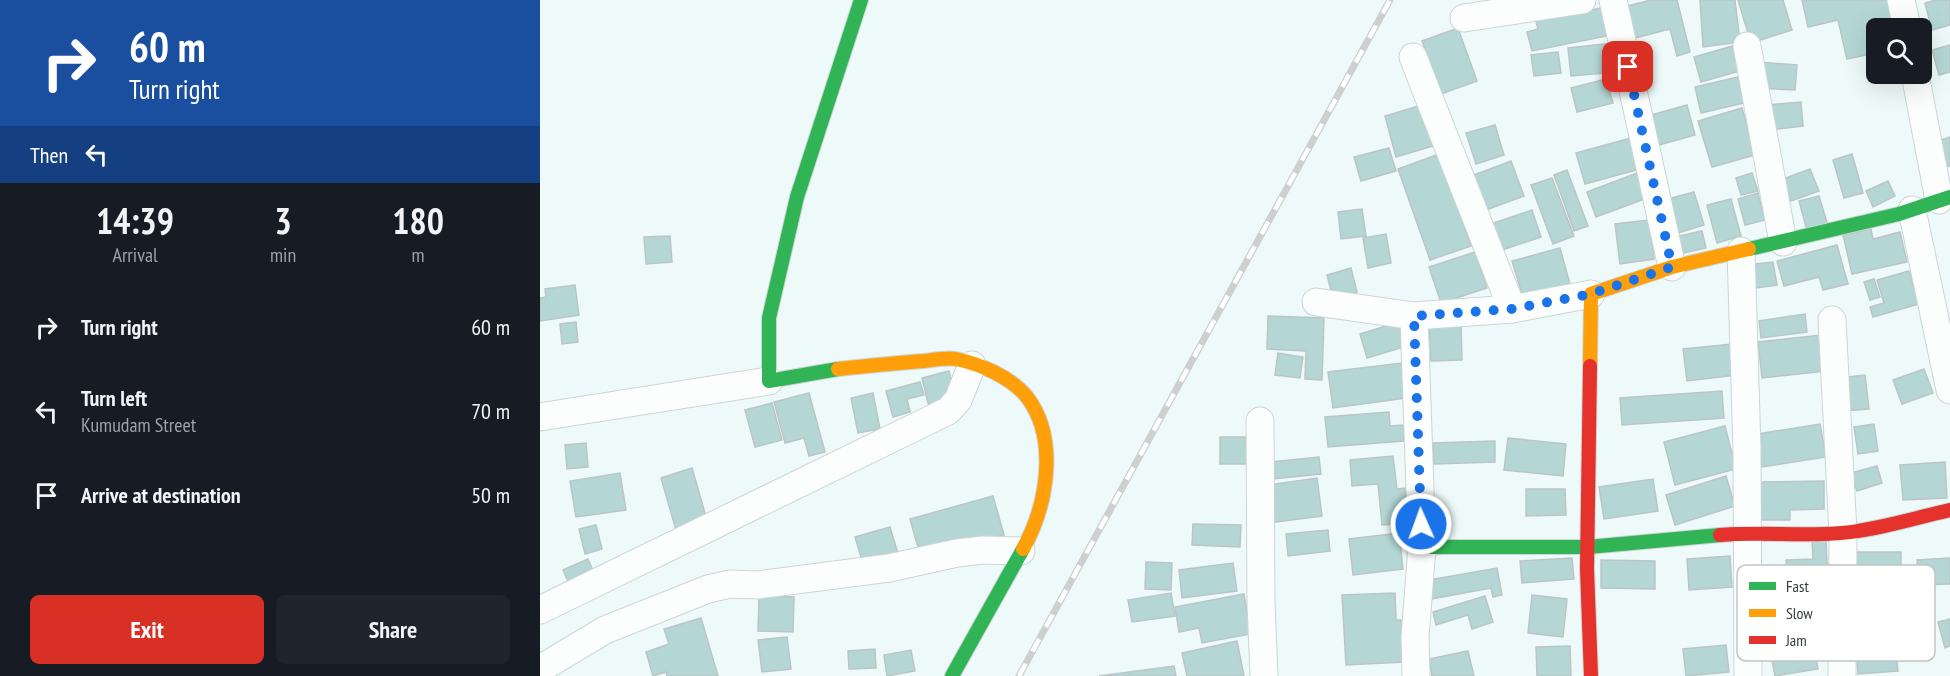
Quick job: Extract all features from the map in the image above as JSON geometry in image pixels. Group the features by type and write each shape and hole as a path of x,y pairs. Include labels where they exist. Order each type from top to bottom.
{"street":[{"path":"769,381 769,318 797,197 861,0"},
{"path":"1464,18 1582,0"},
{"path":"1613,0 1672,267"},
{"path":"1901,0 1905,18"},
{"path":"1747,46 1783,242"},
{"path":"1413,57 1512,309"},
{"path":"1316,302 1414,316 1512,309 1591,294 1672,267 1912,210 1944,198 1917,84"},
{"path":"1912,210 1950,390"},
{"path":"1742,251 1747,565"},
{"path":"1591,294 1588,547 1591,676"},
{"path":"1414,316 1422,547 1415,637 1416,676"},
{"path":"1832,320 1843,565"},
{"path":"542,412 769,381 835,369 954,358 991,371 1026,396 1037,413 1044,434 1046,468 1041,504 1029,538 952,676"},
{"path":"540,610 948,411 958,399 972,365"},
{"path":"1260,421 1261,603 1264,676"},
{"path":"1422,547 1588,547 1747,532 1804,535 1843,533 1950,510"},
{"path":"540,669 605,630 708,589 730,584 758,585 888,568 966,552 1021,551"},
{"path":"1748,661 1748,676"},
{"path":"1842,661 1842,676"}],"building":[{"path":"1651,0 1677,0 1690,52 1677,56 1670,29 1631,39 1623,7"},
{"path":"1700,0 1735,0 1740,42 1703,47"},
{"path":"1738,0 1783,0 1792,30 1751,43"},
{"path":"1802,0 1888,0 1892,18 1866,18 1866,55 1847,59 1838,20 1808,27"},
{"path":"1950,0 1950,25 1932,30 1932,18 1929,18 1925,3"},
{"path":"1601,8 1607,36 1532,51 1527,32 1538,29 1534,13 1564,16"},
{"path":"1458,28 1477,81 1441,94 1422,41"},
{"path":"1613,43 1616,72 1571,76 1568,48"},
{"path":"1736,45 1743,70 1701,82 1694,57"},
{"path":"1950,45 1950,72 1939,75 1932,50"},
{"path":"1558,52 1561,73 1534,76 1531,55"},
{"path":"1757,62 1797,65 1795,90 1756,88"},
{"path":"1738,77 1744,103 1701,113 1695,87"},
{"path":"1606,79 1613,103 1577,112 1571,88"},
{"path":"1801,102 1803,126 1769,130 1766,105"},
{"path":"1422,105 1433,146 1396,157 1385,116"},
{"path":"1687,105 1695,135 1659,145 1651,115"},
{"path":"1742,108 1755,155 1712,167 1698,121"},
{"path":"1495,125 1504,155 1476,164 1466,133"},
{"path":"1950,137 1950,166 1945,167 1938,141"},
{"path":"1631,138 1640,169 1585,184 1576,153"},
{"path":"1389,148 1396,171 1361,181 1354,157"},
{"path":"1439,154 1471,246 1430,260 1398,169"},
{"path":"1852,154 1863,193 1844,198 1833,160"},
{"path":"1511,161 1524,196 1486,210 1474,175"},
{"path":"1810,169 1819,191 1791,201 1783,179"},
{"path":"1567,170 1588,226 1574,231 1554,175"},
{"path":"1637,173 1647,198 1596,217 1587,192"},
{"path":"1752,173 1758,191 1741,195 1736,178"},
{"path":"1552,178 1574,236 1553,244 1531,185"},
{"path":"1888,181 1895,196 1873,207 1866,191"},
{"path":"1694,192 1704,225 1678,233 1668,199"},
{"path":"1758,193 1765,220 1745,225 1738,199"},
{"path":"1819,196 1829,229 1808,234 1799,201"},
{"path":"1731,199 1741,236 1717,243 1707,205"},
{"path":"1362,209 1366,236 1341,239 1338,212"},
{"path":"1532,210 1541,237 1496,252 1488,225"},
{"path":"1649,220 1654,259 1620,264 1615,224"},
{"path":"1871,229 1873,239 1900,232 1907,262 1852,274 1843,235"},
{"path":"1702,231 1706,248 1683,253 1679,236"},
{"path":"1386,234 1391,263 1368,268 1363,238"},
{"path":"670,236 672,262 646,264 644,237"},
{"path":"1837,245 1848,284 1823,290 1819,277 1784,286 1777,261"},
{"path":"1560,248 1570,284 1523,297 1512,261"},
{"path":"1475,252 1487,288 1441,303 1429,267"},
{"path":"1773,262 1777,285 1749,289 1746,265"},
{"path":"1351,268 1357,292 1333,298 1327,275"},
{"path":"1909,271 1919,304 1873,317 1870,307 1884,303 1877,280"},
{"path":"1874,279 1880,297 1870,300 1864,282"},
{"path":"575,285 579,315 540,321 540,298 546,297 545,289"},
{"path":"1805,314 1807,332 1761,338 1759,321"},
{"path":"1268,316 1324,318 1322,380 1305,379 1306,351 1267,349"},
{"path":"576,322 578,342 562,344 560,324"},
{"path":"1399,322 1407,346 1367,358 1360,334"},
{"path":"1461,323 1462,360 1431,361 1429,324"},
{"path":"1821,335 1825,371 1762,378 1758,342"},
{"path":"1732,344 1736,375 1687,381 1683,349"},
{"path":"1278,353 1303,357 1300,378 1275,375"},
{"path":"1402,363 1406,398 1333,408 1328,372"},
{"path":"1924,369 1933,393 1902,404 1893,380"},
{"path":"949,371 956,400 929,407 922,378"},
{"path":"1865,375 1869,409 1844,411 1839,378"},
{"path":"920,382 924,395 907,399 910,412 893,417 886,391"},
{"path":"1722,391 1724,418 1622,425 1620,398"},
{"path":"809,393 825,452 809,456 804,438 785,443 774,402"},
{"path":"873,393 880,429 858,433 851,398"},
{"path":"772,403 782,440 755,447 745,410"},
{"path":"1389,412 1390,426 1403,425 1404,441 1328,447 1325,417"},
{"path":"1820,424 1826,457 1762,467 1757,434"},
{"path":"1874,424 1878,451 1858,454 1854,427"},
{"path":"1725,426 1736,469 1675,485 1664,442"},
{"path":"1220,437 1249,437 1249,464 1220,464"},
{"path":"1508,438 1566,444 1563,476 1504,470"},
{"path":"1495,441 1495,462 1434,464 1433,443"},
{"path":"586,443 588,467 567,469 565,445"},
{"path":"1393,456 1397,489 1405,488 1408,523 1382,525 1378,484 1352,486 1350,460"},
{"path":"1319,457 1321,474 1273,479 1271,462"},
{"path":"1945,462 1947,498 1903,500 1900,465"},
{"path":"1877,466 1882,483 1857,491 1851,473"},
{"path":"692,468 707,520 676,530 661,478"},
{"path":"620,473 626,510 576,517 570,481"},
{"path":"1726,476 1735,506 1675,525 1666,495"},
{"path":"1317,478 1322,516 1268,523 1262,486"},
{"path":"1653,479 1658,511 1604,519 1599,487"},
{"path":"1824,481 1824,509 1790,510 1790,520 1761,520 1760,482"},
{"path":"1526,489 1565,489 1566,515 1526,516"},
{"path":"993,496 1004,535 921,558 910,519"},
{"path":"1193,524 1241,525 1240,547 1192,545"},
{"path":"596,525 602,549 585,554 579,529"},
{"path":"890,527 900,560 865,570 855,537"},
{"path":"1328,530 1330,551 1288,556 1286,534"},
{"path":"1399,533 1403,569 1353,575 1349,539"},
{"path":"1826,540 1827,565 1786,565 1786,560 1813,559 1812,541"},
{"path":"1856,552 1901,552 1901,565 1856,565"},
{"path":"1730,556 1732,587 1689,590 1687,559"},
{"path":"1572,558 1574,579 1522,583 1520,561"},
{"path":"1950,558 1950,584 1935,584 1935,565 1917,565 1917,560"},
{"path":"588,559 596,577 571,588 563,570"},
{"path":"1601,560 1655,561 1655,589 1601,588"},
{"path":"1146,562 1172,563 1171,590 1145,589"},
{"path":"1233,563 1237,591 1182,598 1179,570"},
{"path":"1497,568 1502,595 1493,597 1491,588 1431,599 1428,580"},
{"path":"1171,593 1175,616 1132,622 1128,600"},
{"path":"1395,593 1396,620 1401,620 1404,662 1346,665 1342,595"},
{"path":"1244,594 1251,634 1202,643 1199,628 1179,632 1175,607"},
{"path":"1532,595 1567,599 1563,637 1528,633"},
{"path":"759,596 794,597 793,632 758,631"},
{"path":"1485,596 1493,622 1472,629 1468,615 1436,625 1433,612"},
{"path":"701,618 718,676 667,676 666,672 653,676 646,652 669,644 664,629"},
{"path":"1950,619 1950,646 1945,648 1938,622"},
{"path":"787,637 791,669 762,672 758,640"},
{"path":"1237,641 1244,676 1187,676 1182,653"},
{"path":"1726,645 1729,672 1686,676 1683,649"},
{"path":"1570,646 1571,676 1537,676 1536,647"},
{"path":"875,649 876,668 849,669 848,651"},
{"path":"911,650 915,671 887,676 884,655"},
{"path":"1468,651 1474,676 1432,676 1429,659"},
{"path":"1772,661 1817,661 1818,669 1775,676"},
{"path":"1857,661 1897,661 1898,671 1858,674"},
{"path":"1174,666 1176,676 1099,676"}],"railway":[{"path":"1019,676 1390,0"}],"traffic: fast":[{"path":"838,369 769,381 769,318 797,197 861,0"},
{"path":"1749,249 1899,214 1950,197"},
{"path":"1422,547 1588,547 1720,535"},
{"path":"952,676 1023,549"}],"traffic: slow":[{"path":"1590,366 1591,294 1672,267 1749,249"},
{"path":"838,369 952,358 975,364 1013,383 1027,397 1037,414 1046,452 1043,493 1038,513 1023,549"}],"traffic: jam":[{"path":"1590,366 1587,569 1591,676"},
{"path":"1720,535 1841,533 1882,527 1950,510"}],"route":[{"path":"1421,524 1414,316 1512,309 1591,294 1672,267 1628,67"}]}
